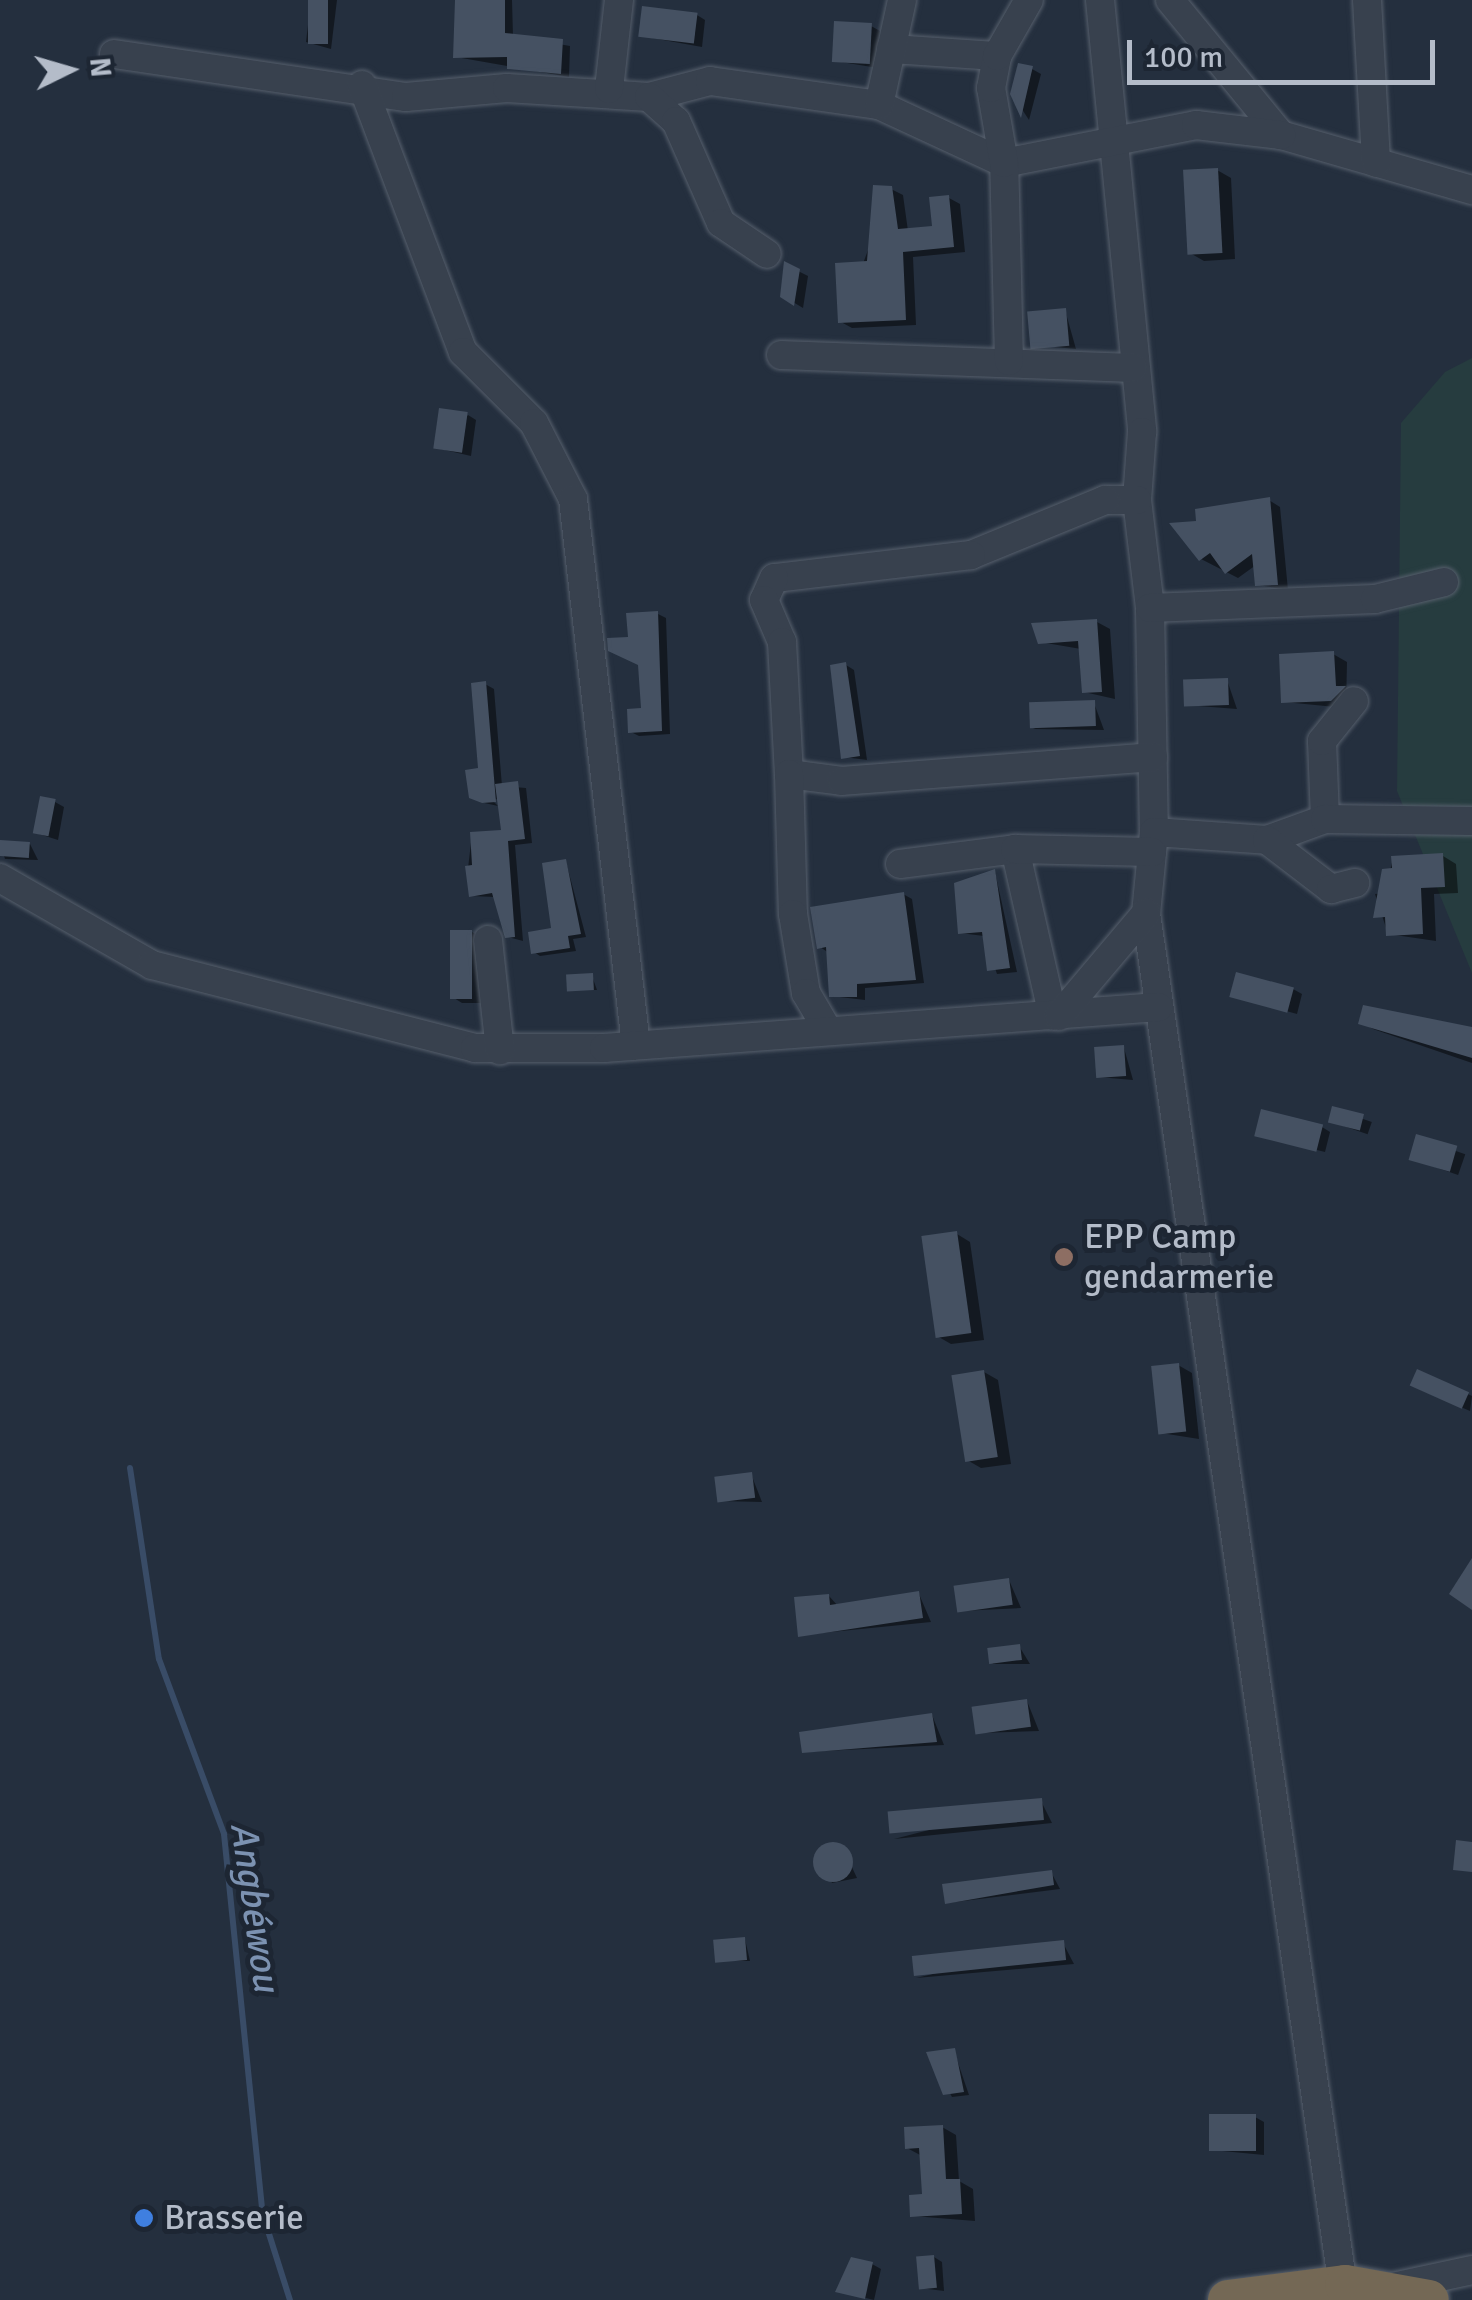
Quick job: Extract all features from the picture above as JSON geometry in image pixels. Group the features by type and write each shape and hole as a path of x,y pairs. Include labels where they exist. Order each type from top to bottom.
{"highway":[{"path":"1228,2300 1387,2289 1429,2300"}],"street":[{"path":"610,89 619,0"},
{"path":"878,105 902,0"},
{"path":"1010,360 1004,163 991,88 997,56 1029,0"},
{"path":"1100,0 1142,432 1137,500 1150,608 1153,757 1153,842 1146,913 1345,2292"},
{"path":"1170,0 1282,135"},
{"path":"1368,0 1376,163"},
{"path":"891,49 997,56"},
{"path":"114,54 362,85 406,96 610,89 649,97 710,81 878,105 1004,163 1113,147 1142,131 1196,124 1282,135 1472,190"},
{"path":"362,85 463,352 534,423 573,499 636,1045"},
{"path":"649,97 676,121 720,223 767,254"},
{"path":"781,355 1010,360 1134,368"},
{"path":"827,1029 806,993 793,914 782,642 764,586 971,555 1105,500 1137,500"},
{"path":"1150,608 1375,599 1444,582"},
{"path":"1324,819 1322,741 1354,701"},
{"path":"789,774 842,781 1153,757"},
{"path":"900,864 1016,849 1267,840 1324,819 1472,821"},
{"path":"1267,840 1331,889 1355,883"},
{"path":"1016,849 1056,1016"},
{"path":"0,878 152,965 500,1050 636,1045 1158,1007"},
{"path":"1056,1016 1146,913"},
{"path":"488,940 500,1050"},
{"path":"1387,2289 1472,2270"}],"green space":[{"path":"1472,358 1472,973 1397,791 1401,423 1445,372"}],"building":[{"path":"308,0 328,0 328,44 308,44"},
{"path":"455,0 505,0 505,33 563,39 561,74 507,69 507,57 453,58"},
{"path":"642,6 698,13 694,44 638,37"},
{"path":"834,21 872,23 870,64 832,62"},
{"path":"1018,63 1033,66 1021,118 1010,94"},
{"path":"1218,168 1222,253 1187,255 1183,170"},
{"path":"873,185 892,186 898,229 932,226 929,197 949,195 954,247 903,252 906,320 838,323 835,263 867,261"},
{"path":"784,261 800,269 794,306 780,297"},
{"path":"1066,308 1069,346 1030,349 1027,311"},
{"path":"439,408 468,412 462,453 433,449"},
{"path":"1270,497 1278,585 1255,586 1252,554 1225,574 1210,553 1199,561 1169,523 1196,521 1195,509"},
{"path":"658,611 662,731 628,733 627,709 641,708 638,665 608,651 607,638 628,637 626,613"},
{"path":"1097,619 1102,692 1082,693 1078,641 1038,644 1031,623"},
{"path":"1334,651 1336,686 1346,686 1331,701 1281,703 1279,654"},
{"path":"846,662 860,756 841,759 830,665"},
{"path":"1228,678 1229,705 1184,707 1183,680"},
{"path":"486,681 496,802 482,803 469,798 465,770 478,768 471,683"},
{"path":"1095,700 1096,726 1030,728 1029,702"},
{"path":"518,781 525,839 508,841 515,937 505,938 492,893 469,897 465,866 472,865 470,832 501,830 495,784"},
{"path":"40,796 56,799 48,836 33,833"},
{"path":"0,840 30,842 29,858 0,856"},
{"path":"1443,853 1445,887 1421,888 1423,934 1386,936 1385,917 1373,918 1382,869 1392,868 1391,856"},
{"path":"566,859 581,934 568,936 570,948 531,954 528,932 551,928 542,863"},
{"path":"995,869 1010,968 987,971 982,932 958,934 954,883"},
{"path":"904,892 916,980 857,984 857,997 829,997 826,947 817,949 810,907"},
{"path":"450,930 472,930 472,999 450,999"},
{"path":"1236,972 1294,988 1287,1013 1229,997"},
{"path":"593,973 594,990 567,991 566,974"},
{"path":"1363,1005 1472,1027 1472,1058 1358,1024"},
{"path":"1124,1045 1126,1076 1096,1078 1094,1047"},
{"path":"1332,1106 1364,1114 1360,1130 1328,1122"},
{"path":"1261,1109 1323,1124 1316,1152 1254,1136"},
{"path":"1416,1134 1457,1146 1450,1172 1409,1160"},
{"path":"957,1231 971,1333 936,1338 921,1236"},
{"path":"1179,1363 1186,1432 1158,1435 1151,1366"},
{"path":"1417,1369 1469,1392 1462,1409 1410,1385"},
{"path":"984,1370 998,1457 965,1462 951,1375"},
{"path":"752,1472 755,1498 717,1502 714,1477"},
{"path":"1472,1558 1472,1610 1449,1594"},
{"path":"1009,1578 1013,1605 957,1613 954,1586"},
{"path":"919,1591 923,1618 798,1637 794,1597 829,1594 830,1605"},
{"path":"1020,1644 1022,1660 989,1664 987,1648"},
{"path":"1027,1699 1031,1727 975,1735 972,1707"},
{"path":"932,1713 937,1742 802,1753 799,1732"},
{"path":"1042,1798 1044,1820 890,1833 888,1812"},
{"path":"1456,1840 1472,1842 1472,1872 1453,1870"},
{"path":"833,1842 847,1848 853,1862 847,1876 833,1882 819,1876 813,1862 819,1848"},
{"path":"1052,1870 1054,1885 945,1904 942,1884"},
{"path":"745,1937 747,1960 715,1963 713,1940"},
{"path":"1064,1940 1066,1960 914,1976 912,1956"},
{"path":"955,2048 964,2092 943,2095 926,2052"},
{"path":"1209,2114 1256,2114 1256,2151 1209,2151"},
{"path":"943,2125 946,2179 960,2179 962,2214 910,2217 909,2195 922,2194 919,2148 905,2149 904,2127"},
{"path":"934,2255 937,2288 919,2289 916,2257"},
{"path":"851,2257 873,2262 865,2299 835,2292"}],"waterway":[{"name":"Angbéwou","path":"130,1468 159,1659 224,1834 263,2215 290,2300"}],"place":[{"name":"EPP Camp gendarmerie","path":"1064,1257"},
{"name":"Brasserie","path":"144,2218"}]}
